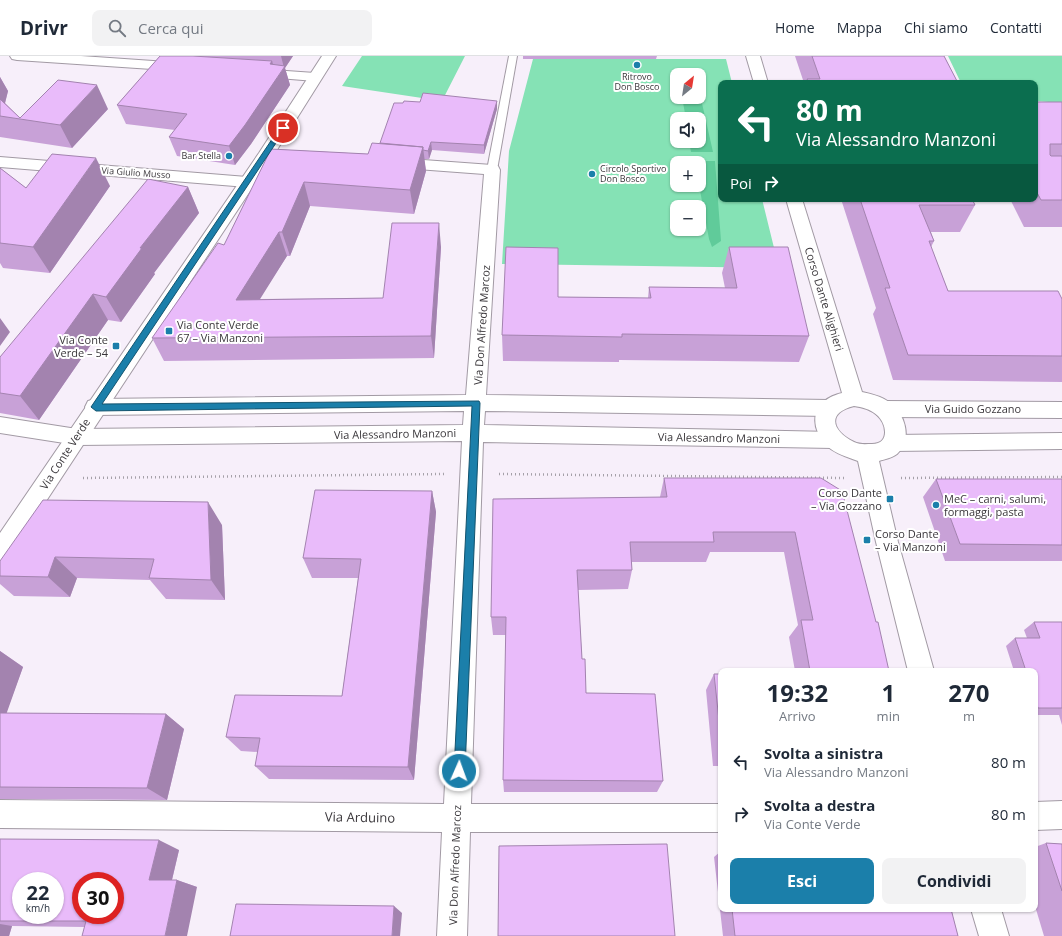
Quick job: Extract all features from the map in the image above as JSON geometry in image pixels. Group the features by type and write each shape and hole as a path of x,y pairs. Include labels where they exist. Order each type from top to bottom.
{"street":[{"path":"17,56 197,68"},
{"name":"Via Conte Verde","path":"0,552 248,182 275,154 315,76 329,56"},
{"path":"753,56 760,80"},
{"path":"244,72 315,76"},
{"name":"Via Giulio Musso","path":"0,162 248,182"},
{"path":"383,162 492,170"},
{"name":"Via Don Alfredo Marcoz","path":"452,936 473,433 492,170"},
{"name":"Corso Dante Alighieri","path":"795,202 854,398"},
{"path":"854,398 874,403 884,409 892,417 896,426 897,435 893,444 887,450 867,454 854,452 833,440 827,432 824,423 825,415 829,408 835,402 854,398"},
{"path":"96,407 476,403 829,408"},
{"name":"Via Guido Gozzano","path":"884,409 1062,410"},
{"name":"Via Alessandro Manzoni","path":"0,425 77,437 473,433 833,440"},
{"path":"893,444 1062,441"},
{"path":"867,454 887,542 920,668"},
{"name":"Via Arduino","path":"0,814 457,818 718,818"},
{"path":"1038,816 1062,815"},
{"path":"987,912 994,936"}],"lane":[{"path":"492,170 513,56"}],"path":[{"path":"49,479 472,474 872,478 1062,477"}],"green space":[{"path":"362,56 465,56 442,101 342,86"},
{"path":"948,56 1062,56 1062,103 1038,101 1038,80 960,80"},
{"name":"Circolo Sportivo Don Bosco","path":"533,59 726,59 731,80 718,80 718,202 763,202 779,268 502,264 509,151"},
{"path":"683,104 702,104 704,112 685,112"},
{"path":"706,121 713,152 691,152 690,148 706,148"},
{"path":"706,161 715,161 721,241 712,247 706,223 706,200 702,200 700,192 706,192"}],"building":[{"path":"160,56 193,56 272,61 270,64 285,66 229,146 169,137 187,114 117,105"},
{"path":"812,56 944,56 956,80 807,79 820,79"},
{"path":"58,80 97,85 60,125 0,116 0,99 20,118"},
{"path":"423,93 497,101 484,145 431,142 428,151 423,150 423,147 380,143 394,103 403,103 404,101 420,102"},
{"path":"1038,102 1062,102 1062,144 1050,144 1050,155 1062,156 1062,200 1041,200 1038,194"},
{"path":"372,143 423,147 410,190 304,182 282,232 279,232 236,300 383,298 392,223 439,223 431,336 152,338 218,243 224,245 271,149 368,154"},
{"path":"52,154 96,158 33,247 0,243 0,168 26,188"},
{"path":"148,179 188,187 140,248 142,248 106,297 93,294 20,396 0,393 0,357"},
{"path":"861,202 974,202 975,205 919,205 934,241 929,241 948,291 1058,291 1062,299 1062,356 908,355 885,288 890,288"},
{"path":"506,247 558,248 558,297 651,298 649,287 737,288 729,247 788,247 809,336 622,334 622,337 502,335"},
{"path":"664,478 821,478 842,491 876,622 878,622 888,668 809,668 801,620 813,620 795,532 713,532 714,542 630,542 632,570 577,570 582,659 585,659 586,693 655,694 663,781 503,780 506,617 491,617 493,499 667,497"},
{"path":"936,479 1062,479 1062,545 960,544"},
{"path":"315,490 432,491 408,767 255,766 260,738 226,737 235,695 342,696 361,559 303,558"},
{"path":"43,500 208,502 211,580 149,578 154,559 55,557 48,577 0,576 0,561"},
{"path":"1034,622 1062,622 1062,708 1038,708 1038,668 1025,668 1015,638 1040,638"},
{"path":"714,674 718,674 718,711"},
{"path":"0,713 166,714 147,788 0,787"},
{"path":"0,839 159,840 149,880 177,880 165,936 82,936 85,924 124,924 124,872 72,872 72,921 64,921 64,872 12,872 12,921 0,921"},
{"path":"1046,843 1062,844 1062,891"},
{"path":"667,844 675,936 498,936 499,846"},
{"path":"236,904 394,906 392,936 230,936"},
{"path":"732,912 952,912 958,936 735,936"}],"place":[{"name":"Ritrovo Don Bosco","path":"637,65"},
{"name":"Bar Stella","path":"229,156"},
{"name":"Circolo Sportivo Don Bosco","path":"592,174"},
{"name":"Via Conte Verde 67 – Via Manzoni","path":"169,331"},
{"name":"Via Conte Verde – 54","path":"116,346"},
{"name":"Corso Dante – Via Gozzano","path":"890,499"},
{"name":"MeC – carni, salumi, formaggi, pasta","path":"936,505"},
{"name":"Corso Dante – Via Manzoni","path":"867,540"}],"route":[{"path":"283,128 96,407 476,403 473,433 459,771"}]}
